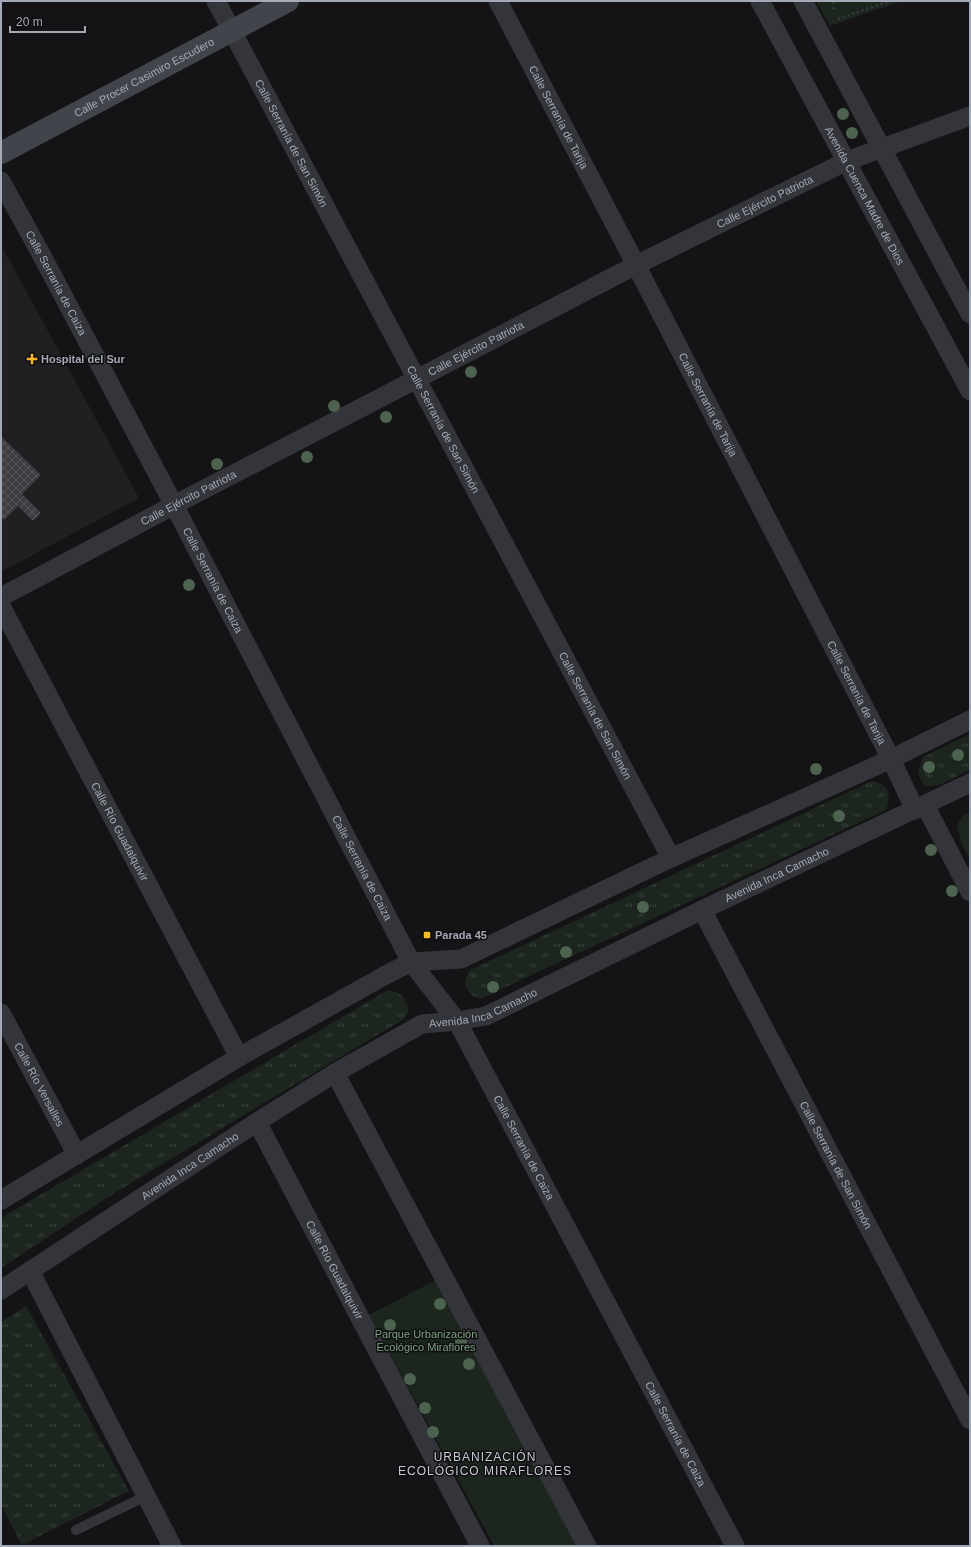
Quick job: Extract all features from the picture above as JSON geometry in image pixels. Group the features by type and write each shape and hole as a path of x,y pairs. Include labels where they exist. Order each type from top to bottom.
{"main road":[{"name":"Calle Procer Casimiro Escudero","path":"1,153 288,1"}],"street":[{"name":"Calle Serranía de San Simón","path":"216,1 418,378 671,858"},
{"name":"Calle Serranía de Tarija","path":"498,1 891,759 970,892"},
{"name":"Avenida Cuenca Madre de Dios","path":"760,1 970,391"},
{"path":"803,1 880,148 970,314"},
{"path":"880,148 970,116"},
{"name":"Calle Ejército Patriota","path":"1,597 174,505 636,265 847,161 880,148"},
{"name":"Calle Serranía de Caiza","path":"1,181 174,505 411,962 457,1021 735,1546"},
{"name":"Calle Río Guadalquivir","path":"1,606 238,1057"},
{"path":"1,1200 238,1057 411,962 461,959 671,858 891,759 970,720"},
{"name":"Avenida Inca Camacho","path":"1,1290 257,1122 335,1073 422,1024 457,1021 486,1016 702,910 970,784"},
{"name":"Calle Serranía de San Simón","path":"702,910 970,1420"},
{"name":"Calle Río Versalles","path":"1,1014 77,1155"},
{"path":"335,1073 587,1546"},
{"name":"Calle Río Guadalquivir","path":"257,1122 480,1546"},
{"path":"30,1271 172,1546"}],"lane":[{"path":"76,1530 146,1496"}],"path":[{"path":"831,21 890,1"}],"shaded area":[{"name":"Hospital del Sur","path":"1,245 139,498 1,572"}],"green space":[{"path":"816,1 902,1 830,26"},
{"path":"970,734 970,770 948,781 936,785 924,786 918,773 923,757"},
{"path":"872,781 886,787 888,791 889,794 886,810 480,999 471,994 466,988 465,984 467,975 470,970"},
{"path":"970,812 970,860 961,843 957,824 964,815"},
{"path":"388,990 400,994 406,1002 409,1010 404,1019 116,1192 1,1268 1,1218"},
{"name":"Parque Urbanización Ecológico Miraflores","path":"436,1280 577,1546 494,1546 369,1315"},
{"path":"26,1306 129,1491 22,1545 1,1505 1,1322"}],"building":[{"path":"1,436 41,475 22,494 41,513 33,521 18,506 4,520 1,518"}],"place":[{"name":"Hospital del Sur","path":"32,359"},
{"name":"Parada 45","path":"427,935"}],"district":[{"name":"URBANIZACIÓN ECOLÓGICO MIRAFLORES","path":"485,1464"}]}
